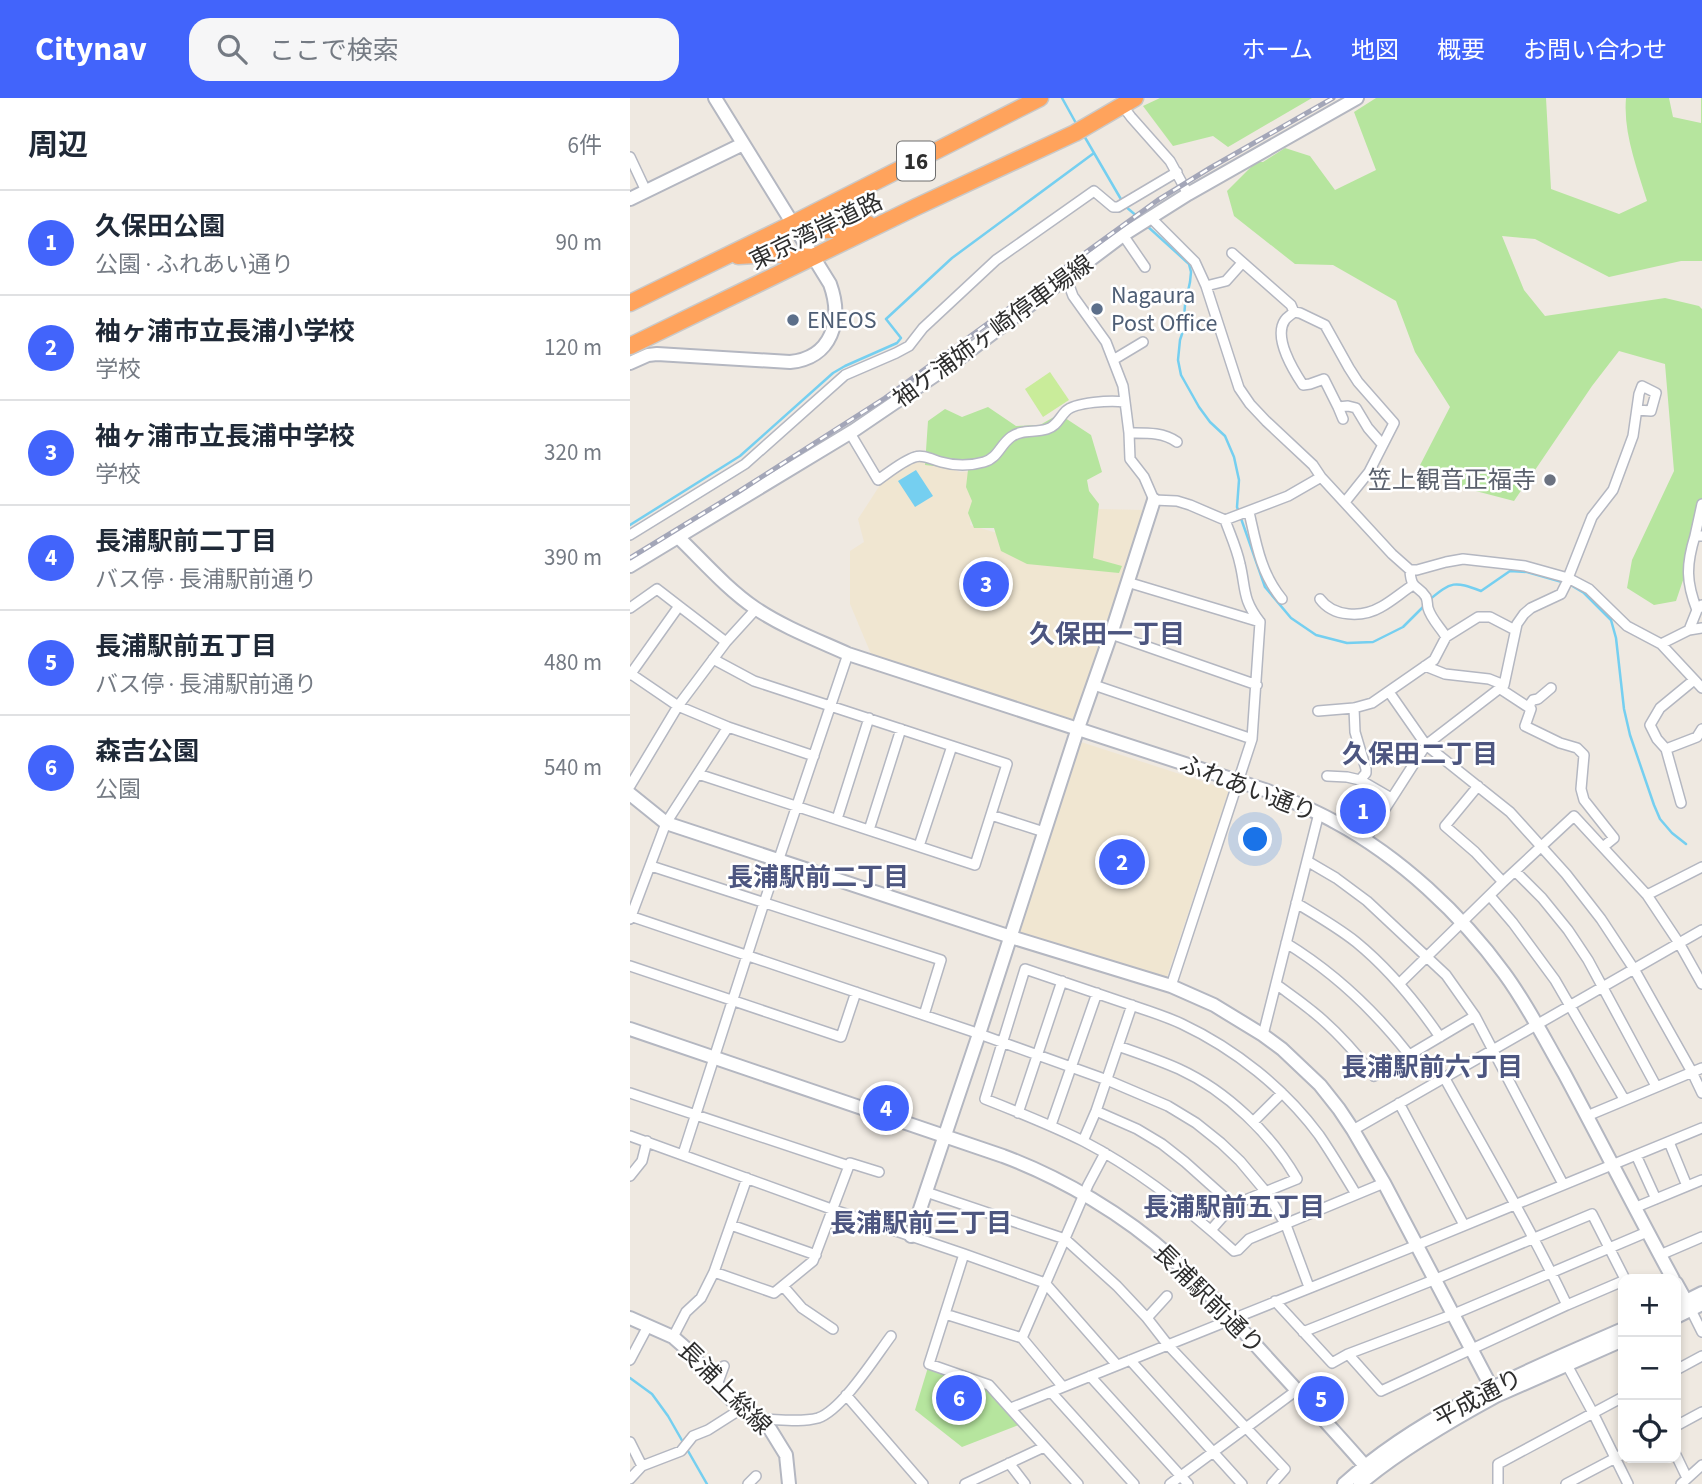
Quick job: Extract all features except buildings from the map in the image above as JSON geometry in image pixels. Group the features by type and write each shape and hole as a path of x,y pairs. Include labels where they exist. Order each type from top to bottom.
{"highway":[{"name":"東京湾岸道路","path":"630,303 1040,98"},
{"name":"東京湾岸道路","path":"630,346 1075,133 1125,100"},
{"path":"792,224 803,229 844,229 916,207"},
{"path":"721,258 752,254 815,257"}],"street":[{"path":"630,363 657,354 802,361 822,349 834,328 836,307 830,284 715,98"},
{"name":"袖ケ浦姉ヶ崎停車場線","path":"630,566 850,433 953,363 1123,235 1188,194 1357,98"},
{"path":"1125,100 1131,117 1177,172 1188,194"},
{"path":"630,199 743,144"},
{"path":"630,158 646,191"},
{"path":"630,535 745,464 845,375 909,346 923,328 996,260 1094,191 1118,208 1177,172"},
{"path":"1150,218 1195,262 1206,286 1239,388 1250,404 1313,465 1392,554 1410,570 1463,559 1525,566 1568,578 1589,589 1627,626 1661,643 1702,688"},
{"path":"1123,235 1145,267"},
{"path":"1232,253 1291,305 1294,312"},
{"path":"1206,286 1226,281 1242,263"},
{"path":"911,1236 1154,500 1144,477 1130,459 1123,386 1106,342 1073,296 1066,277"},
{"path":"1294,312 1284,321 1282,345 1303,385 1324,379 1343,419"},
{"path":"1294,312 1325,325 1358,382 1394,424 1369,472 1345,502"},
{"path":"1113,360 1143,342"},
{"path":"850,433 878,480 918,456 967,466 981,463 997,456 1009,438 1022,431 1048,429 1073,407 1124,402"},
{"path":"1338,407 1356,408 1382,444"},
{"path":"1365,839 1426,745 1501,687 1515,630 1524,614 1543,601 1561,594 1566,587 1592,517 1613,490 1633,436 1637,410"},
{"path":"1129,433 1157,434 1178,442"},
{"path":"1154,500 1177,501 1225,520 1288,496 1321,477"},
{"path":"1689,630 1700,607 1689,590 1688,573 1689,554 1699,536 1702,504"},
{"path":"1249,512 1265,573 1282,599"},
{"path":"1171,986 1252,739 1260,622 1250,609 1240,564 1225,520"},
{"name":"ふれあい通り","path":"678,537 734,592 756,609 800,633 848,654 1268,791 1365,839 1424,886 1462,923 1505,974 1537,1025 1671,1274"},
{"path":"1410,570 1410,580 1425,596 1433,618 1446,637"},
{"path":"1127,582 1260,622"},
{"path":"1320,599 1323,604 1339,613 1355,614 1378,609 1413,585"},
{"path":"630,608 657,589 726,642"},
{"path":"679,606 630,674 678,706 728,727 814,757"},
{"path":"630,786 678,706 726,642 756,609"},
{"path":"1318,710 1354,708 1372,703 1434,660 1446,637 1478,617 1490,617 1515,630"},
{"path":"1661,643 1689,630 1702,628"},
{"path":"1111,634 1257,685"},
{"path":"683,1154 848,654"},
{"path":"698,774 975,864 1007,764 754,681 713,659"},
{"path":"1425,666 1445,674 1489,679 1531,709 1525,726 1577,748 1584,755 1581,789 1584,800 1614,838 1604,847"},
{"path":"1681,803 1666,749 1650,725 1660,708 1694,680"},
{"path":"1094,685 1252,739"},
{"path":"1528,707 1533,700 1551,688"},
{"path":"1389,692 1426,745 1510,812 1566,874 1601,919 1634,969 1702,1093"},
{"path":"1354,708 1355,732 1366,768 1366,773 1360,780"},
{"path":"837,819 869,718"},
{"path":"728,727 666,823 630,917 979,1034 1107,1080 1168,1106 1221,1143 1266,1192 1286,1225 1309,1287"},
{"path":"869,830 901,729"},
{"path":"1666,749 1697,737 1702,729"},
{"path":"919,846 951,746"},
{"path":"1327,776 1360,780 1391,798"},
{"path":"1478,786 1445,827 1475,852 1503,882"},
{"path":"630,794 666,823 1011,937 1171,986 1214,1005 1263,1035 1320,1085 1353,1130 1436,1279 1494,1392"},
{"path":"1263,1035 1319,814"},
{"path":"991,815 1044,832"},
{"path":"1399,984 1574,816 1647,895 1702,984"},
{"path":"1307,861 1367,901 1446,975 1475,1016 1563,1184"},
{"path":"651,866 941,960 924,1015"},
{"path":"1647,895 1702,867"},
{"path":"1515,871 1542,898 1588,960 1656,1086"},
{"path":"1490,896 1536,953 1571,1005 1624,1099"},
{"path":"1296,903 1355,941 1419,1006 1440,1037"},
{"path":"1353,1130 1702,930"},
{"path":"1286,943 1356,995 1389,1029 1410,1056"},
{"path":"630,966 841,1037 856,992"},
{"path":"1356,1194 1317,1132 1282,1093 1227,1048 1181,1024 1026,969 985,1099 1051,1125 1105,1153 1171,1197 1234,1251 1249,1239 1384,1183"},
{"path":"1018,1113 1062,981"},
{"path":"1276,984 1313,1011 1358,1055 1374,1076 1475,1016"},
{"path":"1051,1125 1097,993"},
{"path":"1083,1141 1132,1005"},
{"name":"長浦駅前通り","path":"630,1029 1023,1163 1084,1194 1171,1256 1368,1469"},
{"path":"1118,1046 1202,1081 1253,1122 1278,1149 1297,1179 1233,1205 1211,1230"},
{"path":"1587,1116 1702,1068"},
{"path":"1444,1077 1515,1204 1567,1305"},
{"path":"630,1093 849,1166"},
{"path":"1253,1122 1282,1093"},
{"path":"1399,1103 1464,1225"},
{"path":"1096,1111 1137,1129 1162,1144 1233,1205"},
{"path":"1011,1408 1702,1128"},
{"path":"630,1136 1045,1283 1117,1365"},
{"path":"630,1176 642,1161 647,1141"},
{"path":"1669,1142 1687,1186"},
{"path":"1022,1338 1084,1194 1105,1153"},
{"path":"1636,1155 1656,1199"},
{"path":"714,1272 774,1293 814,1261 850,1163 879,1172"},
{"path":"673,1337 686,1311 701,1298 714,1272 747,1178"},
{"path":"1634,1208 1702,1180"},
{"path":"926,1192 1065,1239 1117,1286 1168,1345 1285,1469 1272,1484"},
{"path":"1303,1332 1592,1214 1621,1274"},
{"path":"731,1224 816,1255"},
{"path":"1275,1301 1332,1363 1348,1354 1454,1314 1647,1232"},
{"path":"1660,1255 1702,1237"},
{"path":"964,1254 929,1364 989,1385 1078,1484"},
{"path":"1348,1354 1381,1391 1618,1283"},
{"path":"783,1286 802,1308 833,1329"},
{"path":"1702,1293 1689,1305 1702,1332"},
{"path":"1147,1318 1167,1296"},
{"path":"945,1314 1022,1338 1063,1387"},
{"name":"長浦上総線","path":"630,1318 673,1337 741,1409 770,1429 786,1455 789,1484"},
{"path":"630,1360 648,1326"},
{"name":"平成通り","path":"1344,1484 1494,1392 1618,1331"},
{"path":"758,1419 809,1420 830,1412 891,1336"},
{"name":"平成通り","path":"1494,1392 1567,1365 1618,1342"},
{"path":"1681,1367 1702,1356"},
{"path":"1130,1360 1242,1484"},
{"path":"1567,1365 1618,1453"},
{"path":"717,1385 724,1366"},
{"path":"1090,1376 1188,1484"},
{"path":"1170,1484 1297,1390"},
{"path":"1051,1392 1134,1484"},
{"path":"846,1395 923,1484"},
{"path":"1498,1484 1498,1464 1618,1400"},
{"path":"630,1479 642,1466 681,1451 693,1436 708,1430 741,1409"},
{"path":"1681,1423 1702,1412"},
{"path":"630,1441 642,1466"},
{"path":"971,1483 1044,1447"},
{"path":"1566,1484 1618,1457"},
{"path":"1009,1463 1026,1484"},
{"path":"1622,1463 1628,1484"},
{"path":"1678,1463 1684,1481 1702,1465"},
{"name":"平成通り","path":"1360,1484 1368,1469"},
{"path":"748,1484 756,1476"}],"shaded area":[{"path":"917,461 931,462 960,472 978,471 970,525 1092,561 1098,509 1146,510 1076,723 871,654 850,604 850,551 864,542 858,519 882,482"},
{"path":"1078,741 1229,790 1166,980 1016,935"}],"green space":[{"path":"1160,98 1312,98 1228,147 1213,136 1173,146 1143,106"},
{"path":"1376,98 1546,98 1551,189 1619,214 1647,201 1629,137 1626,98 1669,98 1673,117 1701,123 1702,98 1702,261 1681,261 1609,277 1535,239 1502,236 1524,290 1545,316 1665,298 1702,309 1702,524 1676,601 1654,605 1627,588 1632,560 1674,471 1665,364 1619,351 1514,501 1468,489 1417,471 1450,407 1415,352 1396,301 1333,265 1295,264 1234,216 1227,191 1256,162 1263,162 1285,148 1310,156 1335,190 1376,170 1354,112"},
{"path":"1050,372 1069,400 1043,417 1025,389"},
{"path":"988,407 1016,426 1040,425 1059,414 1091,435 1102,472 1087,480 1089,491 1099,504 1093,558 1122,566 1119,573 1027,564 1001,551 994,528 974,528 968,513 972,501 966,487 968,470 925,465 928,421 945,409 962,417"},
{"path":"1360,780 1391,798 1365,840 1337,823"},
{"path":"929,1364 989,1385 1024,1423 962,1447 915,1410"}],"water":[{"path":"916,470 933,496 915,507 898,481"}],"waterway":[{"path":"1062,98 1077,125"},
{"path":"1083,134 1122,201"},
{"path":"630,525 740,456 833,373 897,343 901,338 886,319 952,258 1094,153"},
{"path":"1125,206 1139,218"},
{"path":"1146,225 1189,264 1190,282 1178,360 1181,375 1199,407 1225,436 1234,457 1239,480 1237,507 1265,587 1291,618 1316,635 1347,643 1373,642 1403,627 1425,605"},
{"path":"1429,600 1448,586 1459,584 1481,591 1510,571 1527,572 1562,582"},
{"path":"1569,584 1584,593 1611,620 1630,735 1660,819 1686,844"},
{"path":"630,1378 652,1394 668,1416 707,1484"}],"railway":[{"path":"630,558 885,398 1158,200 1333,98"}],"place":[{"name":"Nagaura Post Office","path":"1097,309"},
{"name":"ENEOS","path":"793,320"},
{"name":"笠上観音正福寺","path":"1550,480"},
{"name":"袖ヶ浦市立長浦中学校","path":"986,584"},
{"name":"久保田公園","path":"1363,811"},
{"name":"袖ヶ浦市立長浦小学校","path":"1122,862"},
{"name":"長浦駅前二丁目","path":"886,1108"},
{"name":"森吉公園","path":"959,1398"},
{"name":"長浦駅前五丁目","path":"1321,1399"}],"district":[{"name":"久保田一丁目","path":"1107,634"},
{"name":"久保田二丁目","path":"1420,754"},
{"name":"長浦駅前二丁目","path":"818,877"},
{"name":"長浦駅前六丁目","path":"1432,1067"},
{"name":"長浦駅前五丁目","path":"1234,1207"},
{"name":"長浦駅前三丁目","path":"921,1223"}]}
